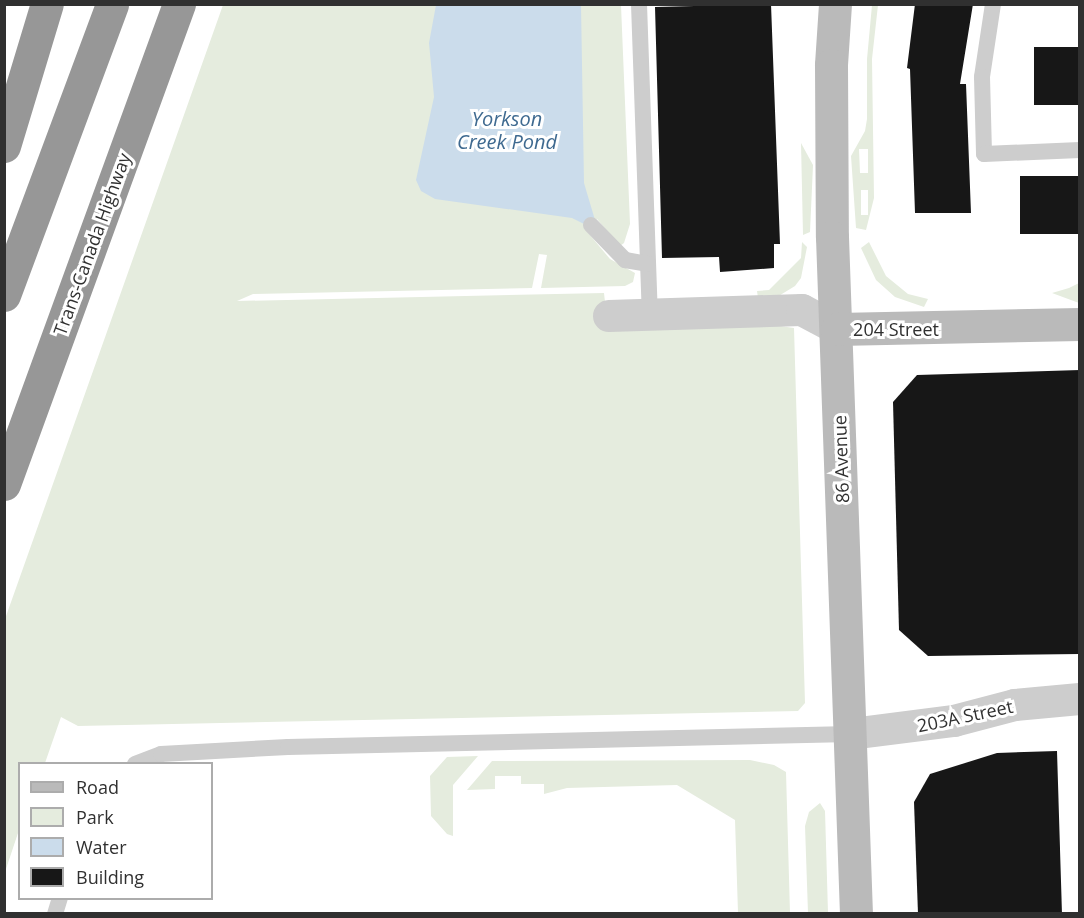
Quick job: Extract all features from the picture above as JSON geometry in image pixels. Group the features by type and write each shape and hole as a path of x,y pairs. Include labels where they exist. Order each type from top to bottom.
{"highway":[{"path":"4,146 47,4"},
{"path":"4,295 112,4"},
{"name":"Trans-Canada Highway","path":"4,484 179,4"}],"street":[{"name":"86 Avenue","path":"835,4 830,124 856,914"},
{"name":"204 Street","path":"609,316 802,310 837,329 1080,324"},
{"name":"203A Street","path":"851,734 954,721 1015,705 1079,699"}],"lane":[{"path":"639,4 650,314"},
{"path":"993,4 982,77 984,154 1080,150"},
{"path":"591,225 625,260 648,264"},
{"path":"1079,699 1080,709"},
{"path":"140,762 161,754 288,747 851,734"}],"green space":[{"path":"223,5 621,5 630,224 624,243 620,246 597,219 584,228 610,259 635,273 633,282 625,286 541,288 547,255 539,254 532,288 253,294 237,301 604,293 605,302 794,328 805,703 798,711 78,726 61,717 45,762 18,762 18,833 5,872 5,619"},
{"path":"872,5 878,5 872,59 874,198 866,230 856,228 851,156 865,131 867,119 867,59","holes":["859,149 868,149 868,173 860,173","861,190 868,190 868,215 861,215"]},
{"path":"801,143 813,165 810,232 803,235"},
{"path":"802,242 807,247 801,278 795,286 777,297 758,298 757,291 769,290 801,258"},
{"path":"869,242 886,276 908,294 928,299 924,307 895,297 876,280 861,248"},
{"path":"1079,283 1079,303 1052,293 1069,288"},
{"path":"478,756 453,785 453,836 447,834 431,816 430,776 447,757"},
{"path":"750,760 774,765 786,772 790,913 738,913 735,820 677,785 567,788 544,794 544,784 521,784 521,776 495,776 495,789 467,790 492,761"},
{"path":"820,803 825,811 828,913 808,913 805,826 809,812"}],"water":[{"name":"Yorkson Creek Pond","path":"436,5 581,5 584,183 595,220 586,225 572,218 435,199 421,191 416,180 434,97 429,43"}],"building":[{"path":"771,4 780,244 774,244 774,268 720,272 719,257 662,258 655,7"},
{"path":"915,4 973,4 960,84 966,84 971,213 915,213 910,69 907,68"},
{"path":"1034,47 1080,47 1080,105 1034,105"},
{"path":"1020,176 1080,176 1080,234 1020,234"},
{"path":"1080,370 1080,654 928,656 899,630 893,402 917,375"},
{"path":"1057,751 1062,914 918,914 914,802 930,774 997,753"}]}
